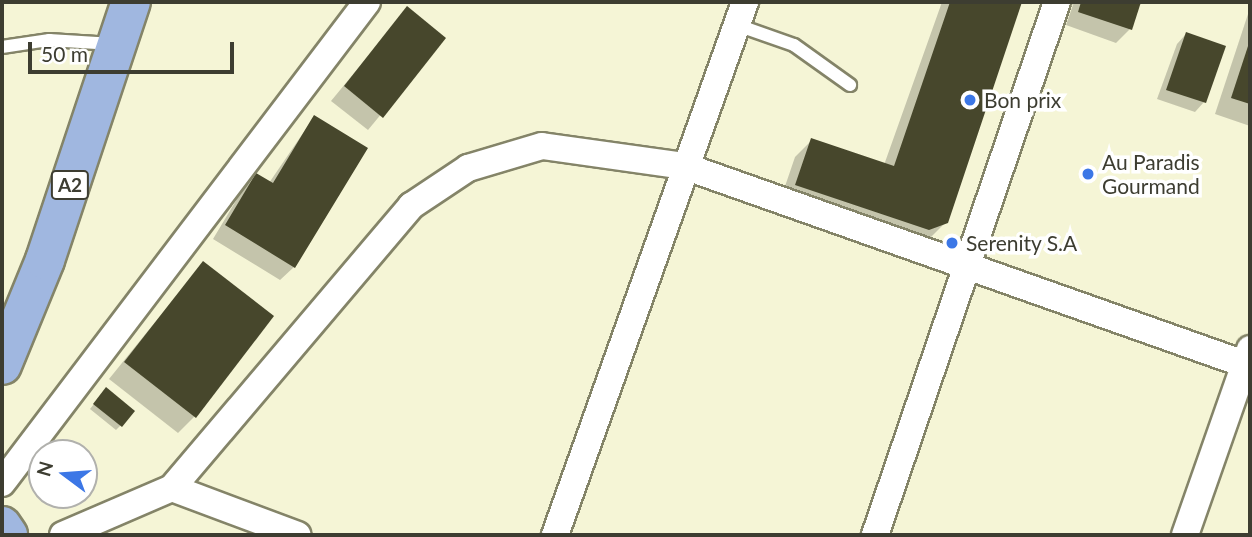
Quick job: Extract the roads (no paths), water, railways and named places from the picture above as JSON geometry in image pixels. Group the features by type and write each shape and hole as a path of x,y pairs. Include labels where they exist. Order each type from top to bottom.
{"main road":[{"name":"A2","path":"2,365 45,260 131,2"},
{"path":"2,526 8,535"}],"street":[{"path":"2,483 367,2"},
{"path":"875,535 1057,2"},
{"path":"555,535 684,166 741,13"},
{"path":"63,535 172,488 411,206 468,168 542,146 684,166 968,268 1249,359 1185,535"},
{"path":"172,488 298,535"}],"lane":[{"path":"741,13 794,45 850,85"},
{"path":"2,47 49,40 117,44"}],"place":[{"name":"Bon prix","path":"970,100"},
{"name":"Au Paradis Gourmand","path":"1088,174"},
{"name":"Serenity S.A","path":"952,243"}]}
